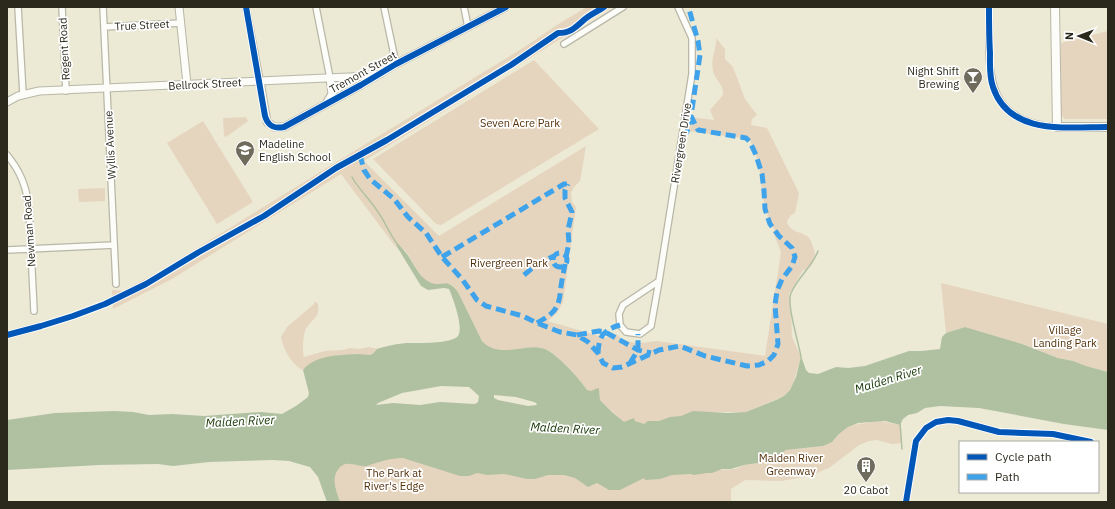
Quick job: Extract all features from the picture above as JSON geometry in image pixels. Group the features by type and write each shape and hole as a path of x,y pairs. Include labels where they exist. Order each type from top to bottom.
{"main road":[{"path":"1056,7 1057,127 1108,127"}],"street":[{"path":"7,102 23,94 18,7"},
{"name":"Regent Road","path":"62,7 66,91"},
{"name":"Wyllis Avenue","path":"103,7 105,89 116,284"},
{"path":"179,7 187,84"},
{"path":"246,7 260,81"},
{"path":"316,7 330,78"},
{"path":"384,7 396,64"},
{"path":"464,7 468,27"},
{"name":"Tremont Street","path":"260,81 267,122 271,126 284,128 396,64 506,7"},
{"path":"564,44 623,7"},
{"name":"Rivergreen Drive","path":"659,281 623,305 619,314 620,325 626,332 640,334 651,326 659,281 692,74 692,38 678,7"},
{"path":"989,7 990,71 993,87 997,96 1002,104 1018,118 1032,124 1057,127"},
{"name":"True Street","path":"104,27 181,23"},
{"name":"Bellrock Street","path":"23,94 187,84 371,76 380,74"},
{"name":"Tremont Street","path":"322,106 329,100 332,94 330,78"},
{"name":"Newman Road","path":"7,155 17,168 25,184 29,210 34,311"},
{"path":"7,250 114,245"}],"green space":[{"name":"Rivergreen Park","path":"587,7 612,7 364,161 439,236 586,146 580,181 571,193 572,202 576,207 563,302 557,313 548,321 605,338 616,334 625,340 635,343 657,341 765,356 781,252 773,232 775,231 768,219 757,157 749,139 688,131 690,117 714,120 710,110 723,95 720,84 714,74 712,63 716,38 725,49 725,59 733,67 745,99 757,115 752,119 751,125 767,128 799,193 795,213 791,215 787,221 788,225 795,231 804,234 810,239 815,254 814,261 810,267 804,271 804,269 803,270 789,294 792,337 801,357 793,384 784,396 746,412 700,412 665,422 657,421 645,425 626,425 600,400 599,389 590,392 587,390 568,367 556,356 545,349 530,347 514,350 497,349 489,347 482,341 458,292 454,287 447,283 431,284 422,277 406,252 397,245 398,250 341,174 172,279 113,309 112,290 123,291 158,272 523,48"},
{"path":"1108,31 1108,119 1065,119 1061,115 1061,43"},
{"name":"Seven Acre Park","path":"534,60 599,129 441,225 436,224 373,159"},
{"path":"246,117 248,121 226,137 224,136 223,118"},
{"path":"203,121 253,202 217,224 167,143"},
{"path":"105,188 105,201 79,202 78,189"},
{"name":"Village Landing Park","path":"941,283 1108,324 1108,372 1058,358 1022,344 965,327 946,333"},
{"path":"315,301 318,304 318,313 305,331 303,347 304,357 325,351 343,350 349,348 360,349 369,347 378,349 370,355 345,355 323,358 303,370 299,368 289,356 281,337 287,327 314,304"},
{"name":"The Park at River's Edge","path":"879,421 900,425 902,443 892,444 877,440 869,441 859,445 829,468 809,476 781,481 745,480 731,489 731,502 338,502 333,481 335,472 342,463 394,456 477,471 564,473 598,481 671,473 735,469 744,465 773,459 786,450 823,446 834,440 848,427"}],"water":[{"name":"Malden River","path":"396,245 400,246 404,250 420,274 426,280 436,284 450,284 454,287 458,292 482,341 489,347 505,350 530,347 545,349 556,356 568,367 587,390 591,391 598,388 600,400 624,422 634,418 635,421 644,424 648,421 659,421 670,417 681,416 693,411 728,413 746,412 784,396 790,390 796,377 801,356 806,370 809,373 818,374 836,367 848,368 865,366 909,351 940,349 942,337 946,333 965,327 1022,344 1058,358 1108,372 1108,430 1064,424 979,408 940,406 925,408 917,413 908,415 903,419 900,425 885,421 858,423 848,427 832,442 823,446 786,450 773,459 731,469 722,469 712,473 672,475 660,479 645,480 644,478 620,490 609,490 597,483 588,487 575,478 564,475 548,475 535,479 527,479 504,474 487,475 477,473 469,476 460,476 403,458 389,459 367,466 344,464 335,475 335,484 340,502 327,502 318,477 310,467 289,461 272,460 209,462 173,466 158,464 99,465 7,470 7,420 55,413 114,411 149,415 172,414 204,416 261,412 282,414 308,397 309,393 303,370 314,361 336,356 358,354 370,355 377,349 387,346 454,339 460,332 460,327 449,289 444,288 428,290 421,286","holes":["441,386 469,387 479,396 478,402 475,404 440,402 420,405 393,403 376,405 402,393","494,395 516,397 534,402 537,405 528,406 498,400 494,398"]}],"waterway":[{"path":"352,177 375,207 399,246"},
{"path":"801,357 791,314 790,298 794,287 818,251"},
{"path":"900,423 902,449"}],"marked path":[{"path":"682,137 687,132 691,116 700,55 698,41 689,9"},
{"path":"360,155 364,170 370,179 394,199 408,217 426,233 442,257 462,279 477,300 486,306 523,316 560,332 577,335 588,342 598,353 603,363 613,368 622,367 659,350 680,346 705,356 747,366 759,365 768,361 774,355 778,344 775,305 777,291 782,279 792,266 795,257 792,248 779,236 770,224 765,209 762,174 750,142 746,138 698,130 691,116"},
{"path":"442,257 564,184 568,184"},
{"path":"566,257 569,243 568,230 572,212 565,198 565,190 568,184"},
{"path":"560,253 565,255 567,260 565,265 560,267 555,265 553,260 555,255 560,253"},
{"path":"524,275 536,265 554,256"},
{"path":"537,323 552,313 558,305 565,264"},
{"path":"598,353 599,342 603,334 620,325"},
{"path":"577,335 599,331 605,332 638,350 651,353"},
{"path":"630,363 638,350 638,334"}],"cycle path":[{"path":"246,7 265,116 270,124 277,128 284,127 396,64 506,7"},
{"path":"7,335 73,316 105,304 146,284 199,252 264,216 336,168 387,140 511,65 558,33 573,29 587,17 604,7"},
{"path":"989,7 990,74 993,87 1001,103 1012,114 1026,121 1042,125 1075,128 1108,127"},
{"path":"906,502 916,441 926,428 936,422 948,420 958,421 999,432 1053,434 1086,441"}],"place":[{"name":"Night Shift Brewing","path":"973,94"},
{"name":"Madeline English School","path":"245,167"},
{"name":"20 Cabot","path":"866,483"}],"park label":[{"name":"Malden River Greenway","path":"791,464"}]}
